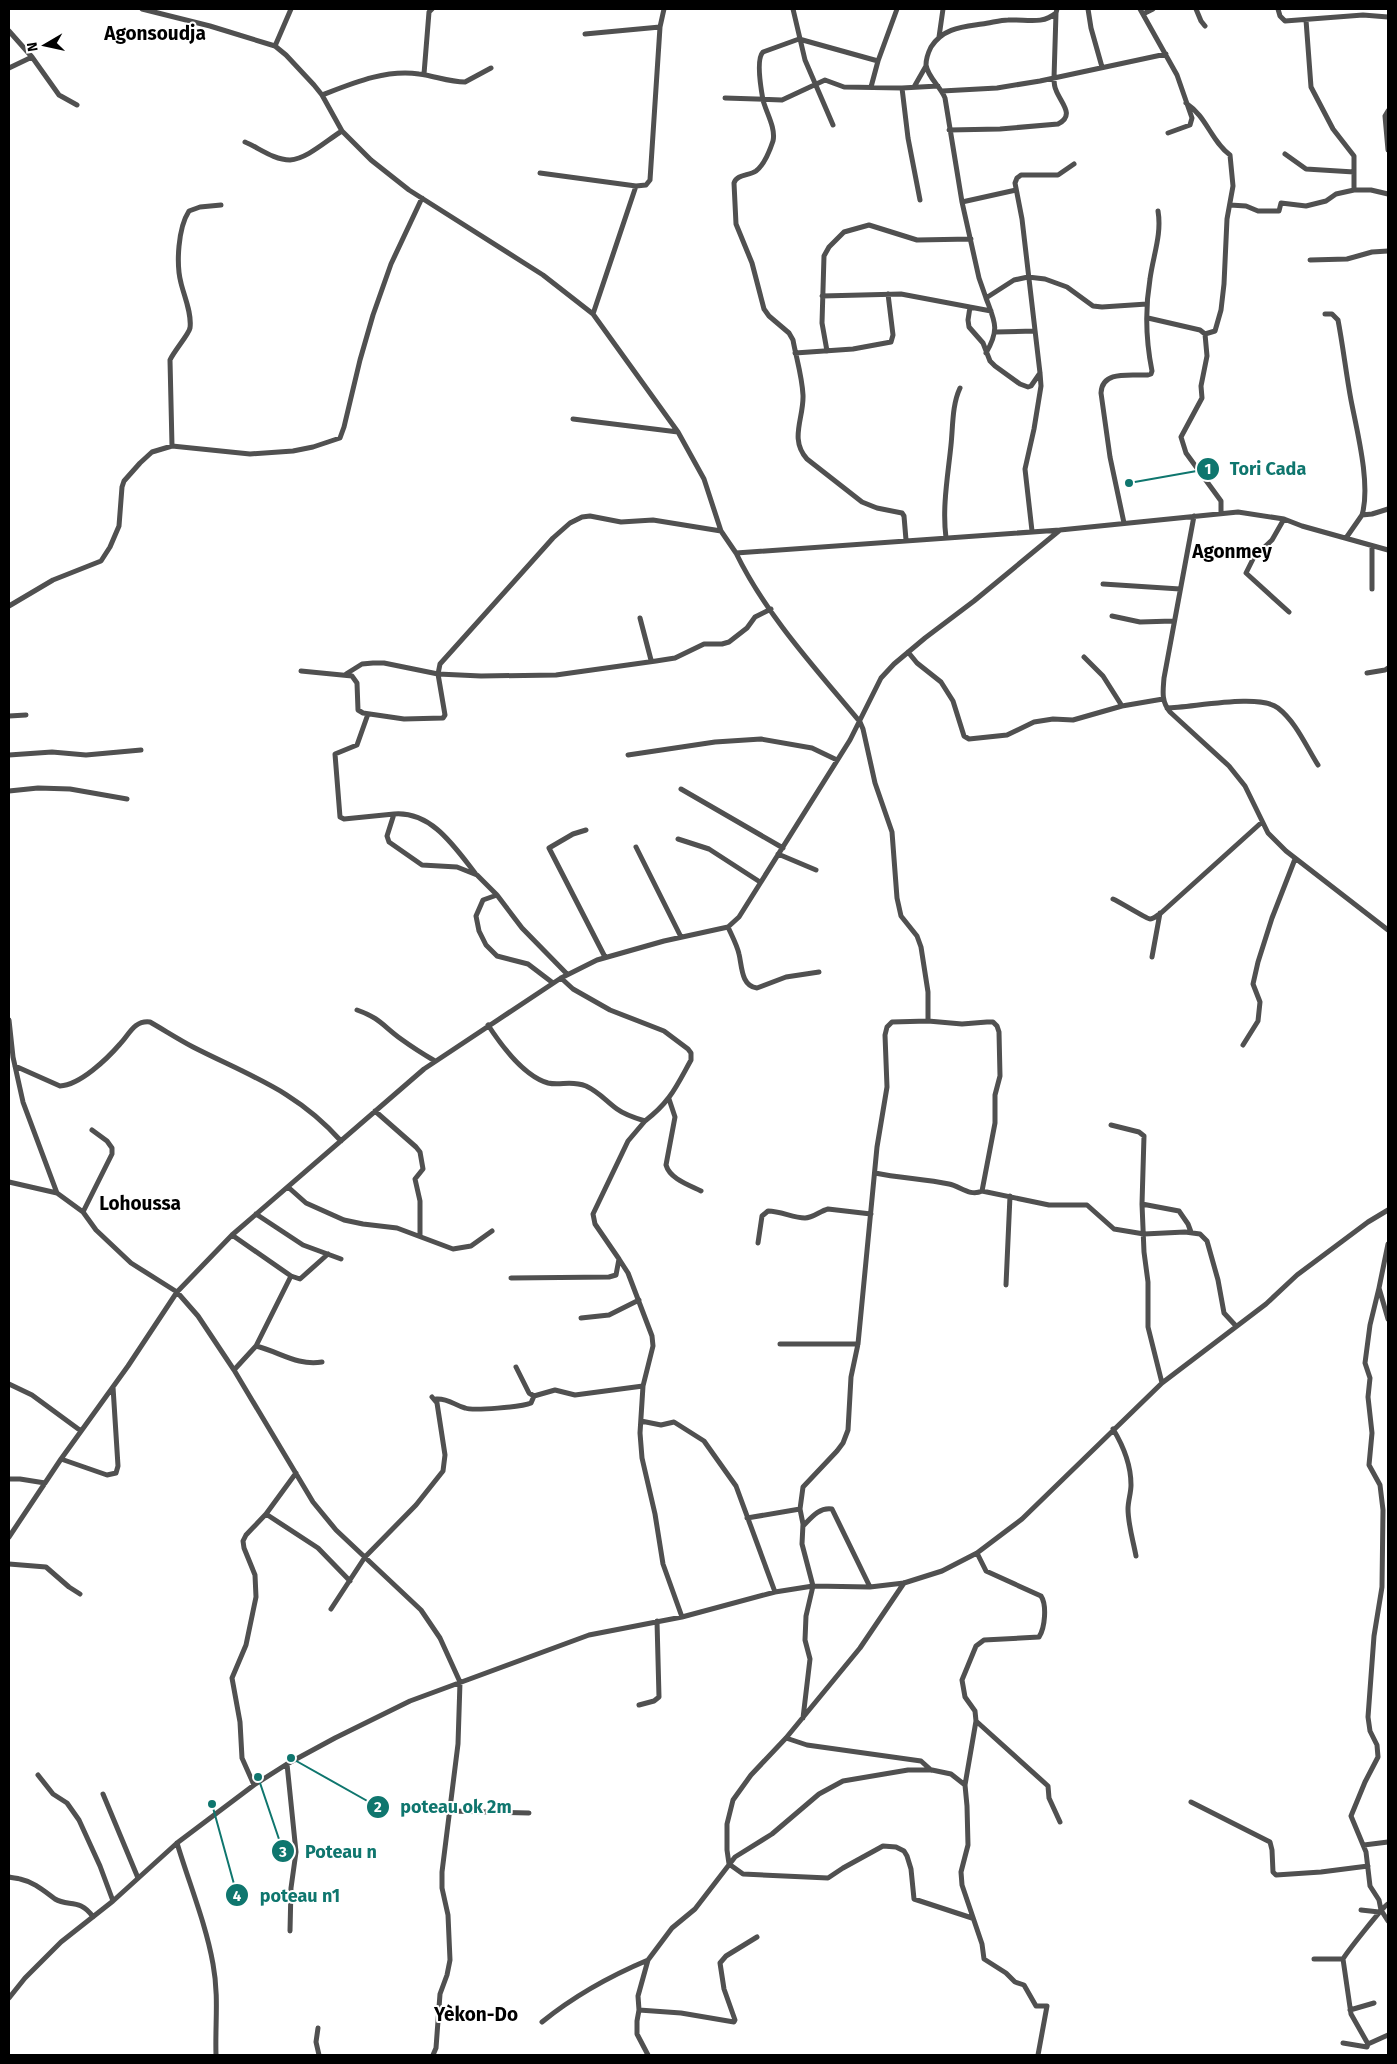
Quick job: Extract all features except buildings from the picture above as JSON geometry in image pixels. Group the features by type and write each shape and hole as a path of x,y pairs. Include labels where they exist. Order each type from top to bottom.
{"street":[{"path":"142,9 210,26 275,46 286,55 322,95 342,131 371,160 422,198 543,275 593,314 678,432 704,478 721,530 736,553 746,574 807,658 860,722 875,783 892,832 897,898 901,916 917,936 922,947 927,979 928,1021"},
{"path":"275,46 291,9"},
{"path":"424,74 429,12 432,9"},
{"path":"540,173 636,186 646,185 650,180 660,27 664,9"},
{"path":"793,9 799,39 814,84 833,124"},
{"path":"871,87 878,60 896,9"},
{"path":"914,87 926,66 927,55 938,37 943,9"},
{"path":"1088,9 1091,28 1102,67"},
{"path":"1153,9 1141,11 1177,74 1192,118 1190,125 1168,133"},
{"path":"1196,9 1200,21 1205,26"},
{"path":"1278,9 1282,20 1363,16 1388,17"},
{"path":"938,37 964,26 1006,20 1045,20 1057,11"},
{"path":"949,130 1000,129 1062,122 1066,117 1067,111 1054,88 1057,11"},
{"path":"1306,20 1311,87 1339,138 1352,150 1354,156 1354,190"},
{"path":"585,34 660,27"},
{"path":"9,31 32,57 60,95 77,105"},
{"path":"878,60 799,39 759,55 763,99 772,130 773,141 757,170 735,180 736,224 752,263 764,309 769,316 789,333 793,340 803,396 797,433 801,452 807,459 862,502 877,508 902,513 906,540"},
{"path":"725,98 782,100 825,80 844,87 997,88 1166,54"},
{"path":"9,68 32,57"},
{"path":"926,66 932,80 940,88 945,98 962,202 979,278 991,311 996,332 986,353"},
{"path":"322,95 368,78 402,74 424,74 465,82 491,68"},
{"path":"902,88 908,138 920,200"},
{"path":"1186,103 1209,126 1217,144 1230,155 1233,179 1227,219 1221,310 1215,331 1205,334"},
{"path":"1388,111 1385,116 1388,150"},
{"path":"245,142 275,156 290,160 308,153 342,131"},
{"path":"1285,154 1306,169 1354,172"},
{"path":"1032,531 1025,468 1041,386 1022,219 1016,190 1017,178 1021,175 1058,174 1074,164"},
{"path":"593,314 636,186"},
{"path":"962,202 1016,190"},
{"path":"1230,205 1246,206 1258,211 1279,212 1281,203 1306,206 1326,201 1336,194 1354,190 1371,190 1388,194"},
{"path":"9,606 53,580 101,561 110,547 119,526 124,481 152,452 172,446 250,454 293,451 340,438 373,315 391,264 422,198"},
{"path":"172,446 170,360 175,349 188,334 190,325 189,311 178,272 180,242 184,221 189,211 200,206 221,205"},
{"path":"1124,523 1110,457 1101,386 1105,380 1114,376 1151,374 1147,337 1149,280 1159,231 1158,210"},
{"path":"827,351 822,324 825,251 844,232 869,225 917,240 971,238"},
{"path":"1310,260 1347,259 1372,252 1388,251"},
{"path":"986,298 1014,280 1028,277 1045,279 1067,287 1093,306 1148,304"},
{"path":"795,353 853,349 891,342 893,335 888,294"},
{"path":"822,296 901,294 991,311"},
{"path":"970,307 969,327 983,343 986,353 995,366 1025,387 1031,386 1040,373"},
{"path":"1325,314 1332,314 1338,320 1364,471 1365,505 1362,515 1346,538"},
{"path":"1148,318 1200,330 1205,334 1207,356 1201,386 1202,398 1181,437 1186,453 1221,501 1221,513"},
{"path":"996,332 1036,331"},
{"path":"946,538 944,523 945,498 954,404 960,388"},
{"path":"573,419 678,432"},
{"path":"1362,515 1388,509"},
{"path":"736,553 1060,530 1238,512 1284,519 1302,526 1388,550"},
{"path":"1194,516 1173,621 1162,699 1166,708 1229,766 1245,786 1262,822 1276,841 1295,859 1388,930"},
{"path":"301,671 346,674 356,679 358,710 368,714 404,719 443,718 445,715 438,674 440,664 553,538 570,523 582,517 598,517 620,522 653,520 721,530"},
{"path":"1284,519 1272,540 1254,557 1246,573 1289,612"},
{"path":"9,1536 177,1292 232,1235 435,1062 567,974 605,957 728,927 739,917 783,848 860,722 881,678 908,652 1060,530"},
{"path":"1372,546 1372,589"},
{"path":"1103,584 1180,589"},
{"path":"346,674 362,664 379,663 438,674 556,676 651,660 675,658 704,644 728,642 747,628 756,617 770,609"},
{"path":"1112,616 1140,622 1173,621"},
{"path":"640,618 651,660"},
{"path":"908,652 941,682 953,701 964,736 969,739 1007,735 1034,722 1053,719 1073,720 1122,706 1162,699"},
{"path":"1084,657 1103,676 1122,706"},
{"path":"1366,673 1388,668"},
{"path":"1166,708 1230,701 1270,704 1277,707 1296,729 1318,765"},
{"path":"368,714 357,745 335,754 340,817 344,819 407,813 419,817 435,827 453,844 477,875 497,895 522,928 567,974"},
{"path":"9,716 26,715"},
{"path":"628,756 714,742 761,739 812,748 837,760"},
{"path":"9,755 52,752 86,755 141,750"},
{"path":"9,791 38,788 70,789 127,799"},
{"path":"680,789 783,848"},
{"path":"394,814 388,836 389,842 422,864 457,867 477,875"},
{"path":"1113,899 1151,919 1262,822"},
{"path":"586,830 573,834 549,848 605,957"},
{"path":"678,839 709,848 760,882"},
{"path":"636,847 681,937"},
{"path":"778,854 816,870"},
{"path":"1243,1045 1258,1021 1260,1002 1253,984 1258,962 1272,918 1295,859"},
{"path":"497,895 483,900 476,916 479,931 486,946 497,956 528,964 553,983"},
{"path":"1152,956 1160,913"},
{"path":"728,927 739,954 744,978 753,987 757,988 786,977 819,972"},
{"path":"561,978 580,993 620,1014 664,1031 691,1053 691,1060 669,1099 661,1109 645,1121 625,1147 593,1214 595,1224 628,1273 652,1336 653,1346 643,1386 641,1421 642,1458 664,1564 682,1617"},
{"path":"357,1010 385,1024 399,1038 435,1062"},
{"path":"9,1020 15,1066 23,1102 57,1193"},
{"path":"803,1718 810,1659 805,1640 806,1616 813,1586 802,1544 803,1526 800,1509 803,1487 837,1451 843,1443 848,1430 851,1377 858,1344 875,1173 886,1087 885,1035 887,1027 892,1022 928,1021 955,1024 993,1022 997,1026 1000,1076 995,1095 995,1123 982,1191"},
{"path":"15,1066 60,1086 66,1086 93,1070 122,1043 129,1031 138,1024 150,1022 192,1046 282,1090 324,1122 340,1141"},
{"path":"488,1025 516,1061 535,1076 548,1083 575,1083 585,1086 599,1092 624,1114 645,1121"},
{"path":"669,1099 675,1117 666,1165 667,1170 671,1175 700,1191"},
{"path":"375,1112 420,1152 423,1169 414,1179 420,1201 420,1236"},
{"path":"1111,1125 1139,1132 1144,1136 1142,1204 1148,1326 1162,1383"},
{"path":"83,1212 112,1154 112,1148 107,1141 92,1130"},
{"path":"875,1173 949,1184 965,1191 976,1193 982,1191 1049,1204 1087,1205 1114,1229 1144,1234 1191,1232 1200,1234 1207,1241 1218,1280 1224,1313 1236,1326"},
{"path":"9,1182 57,1193 83,1212 96,1230 131,1263 177,1292 198,1316 234,1370 313,1502 336,1530 421,1610 440,1638 460,1682 458,1744 443,1855 442,1888 448,1915 450,1960 448,1975 440,1994 436,2048 433,2055"},
{"path":"288,1187 306,1202 344,1220 397,1228 440,1245 460,1248 471,1246 492,1231"},
{"path":"1006,1285 1010,1196"},
{"path":"1142,1204 1179,1211 1191,1232"},
{"path":"758,1243 762,1216 768,1210 802,1218 808,1218 822,1210 871,1214"},
{"path":"9,1998 25,1978 61,1942 113,1901 177,1843 254,1785 287,1764 373,1718 410,1701 589,1635 682,1617 775,1592 813,1586 870,1587 904,1583 942,1571 977,1553 1022,1519 1162,1383 1266,1304 1297,1275 1368,1222 1388,1210"},
{"path":"256,1214 303,1245 341,1258"},
{"path":"232,1235 291,1276 300,1279 328,1254"},
{"path":"1388,1244 1370,1325 1365,1363 1370,1378 1368,1397 1372,1433 1369,1465 1380,1485 1382,1510 1382,1587 1374,1636 1368,1717 1370,1731 1377,1746 1378,1757 1352,1816 1364,1845 1370,1886 1379,1900 1380,1911 1388,1920"},
{"path":"616,1275 620,1260"},
{"path":"511,1278 601,1277 628,1273"},
{"path":"234,1370 256,1346 291,1276"},
{"path":"1379,1288 1388,1319"},
{"path":"581,1318 609,1315 639,1300"},
{"path":"780,1344 858,1344"},
{"path":"256,1346 275,1351 301,1363 322,1362"},
{"path":"516,1367 529,1393 534,1396 555,1390 575,1395 643,1386"},
{"path":"9,1384 32,1395 81,1431"},
{"path":"61,1458 107,1475 116,1473 118,1466 113,1386"},
{"path":"331,1609 365,1557 416,1506 443,1471 446,1455 434,1398 446,1399 464,1408 473,1409 513,1408 531,1403 534,1396"},
{"path":"641,1421 661,1425 674,1422 701,1438 736,1486 775,1592"},
{"path":"1114,1429 1127,1456 1131,1486 1128,1516 1136,1556"},
{"path":"254,1785 242,1758 240,1722 232,1678 246,1645 256,1597 255,1575 244,1548 244,1541 246,1535 266,1514 296,1474"},
{"path":"9,1479 45,1483"},
{"path":"803,1526 818,1512 828,1508 832,1509 870,1587"},
{"path":"747,1518 800,1509"},
{"path":"266,1514 318,1548 350,1581"},
{"path":"977,1553 986,1571 1041,1596 1045,1605 1042,1633 1039,1637 984,1640 976,1646 962,1680 965,1697 975,1711 976,1721 965,1785 968,1806 968,1845 961,1872 962,1885 982,1944 984,1959 1006,1973 1015,1982 1024,1985 1036,2006 1047,2006 1038,2055"},
{"path":"9,1564 46,1566 69,1587 80,1594"},
{"path":"904,1583 860,1648 786,1738 751,1776 733,1800 727,1824 726,1850 729,1864 743,1874 828,1878 884,1846 896,1847 904,1851 907,1856 911,1869 913,1896 916,1901 972,1918"},
{"path":"639,1705 654,1701 659,1697 657,1622"},
{"path":"976,1721 1048,1786 1049,1798 1060,1822"},
{"path":"786,1738 807,1745 921,1761 932,1770"},
{"path":"287,1764 296,1852 291,1888 290,1930"},
{"path":"648,2055 637,2034 637,2021 640,2010 638,1996 648,1960 652,1952 672,1928 695,1909 715,1886 735,1857 772,1834 819,1794 843,1781 908,1770 932,1770 951,1774 965,1785"},
{"path":"38,1774 52,1794 67,1803 79,1820 100,1866 113,1901"},
{"path":"103,1794 138,1878"},
{"path":"1191,1802 1270,1842 1273,1872 1276,1875 1368,1866"},
{"path":"450,1811 529,1813"},
{"path":"1364,1845 1388,1842"},
{"path":"177,1843 213,1963 218,2012 216,2055"},
{"path":"9,1877 20,1878 31,1883 55,1899 76,1904 84,1908 93,1917"},
{"path":"1369,2055 1368,2046 1355,2024 1350,2010 1343,1959 1385,1904 1388,1904"},
{"path":"1360,1910 1380,1911"},
{"path":"640,2010 681,2012 734,2022 735,2020 724,1989 720,1963 726,1956 757,1937"},
{"path":"1314,1959 1343,1959"},
{"path":"542,2022 565,2003 619,1973 648,1960"},
{"path":"1350,2010 1374,2003"},
{"path":"318,2028 316,2042 319,2055"},
{"path":"1343,2043 1368,2046 1388,2035"}],"place":[{"name":"Tori Cada","path":"1129,483"},
{"name":"poteau ok 2m","path":"291,1758"},
{"name":"Poteau n","path":"258,1777"},
{"name":"poteau n1","path":"212,1804"}],"district":[{"name":"Agonsoudja","path":"155,33"},
{"name":"Agonmey","path":"1232,551"},
{"name":"Lohoussa","path":"140,1203"},
{"name":"Yèkon-Do","path":"476,2014"}]}
